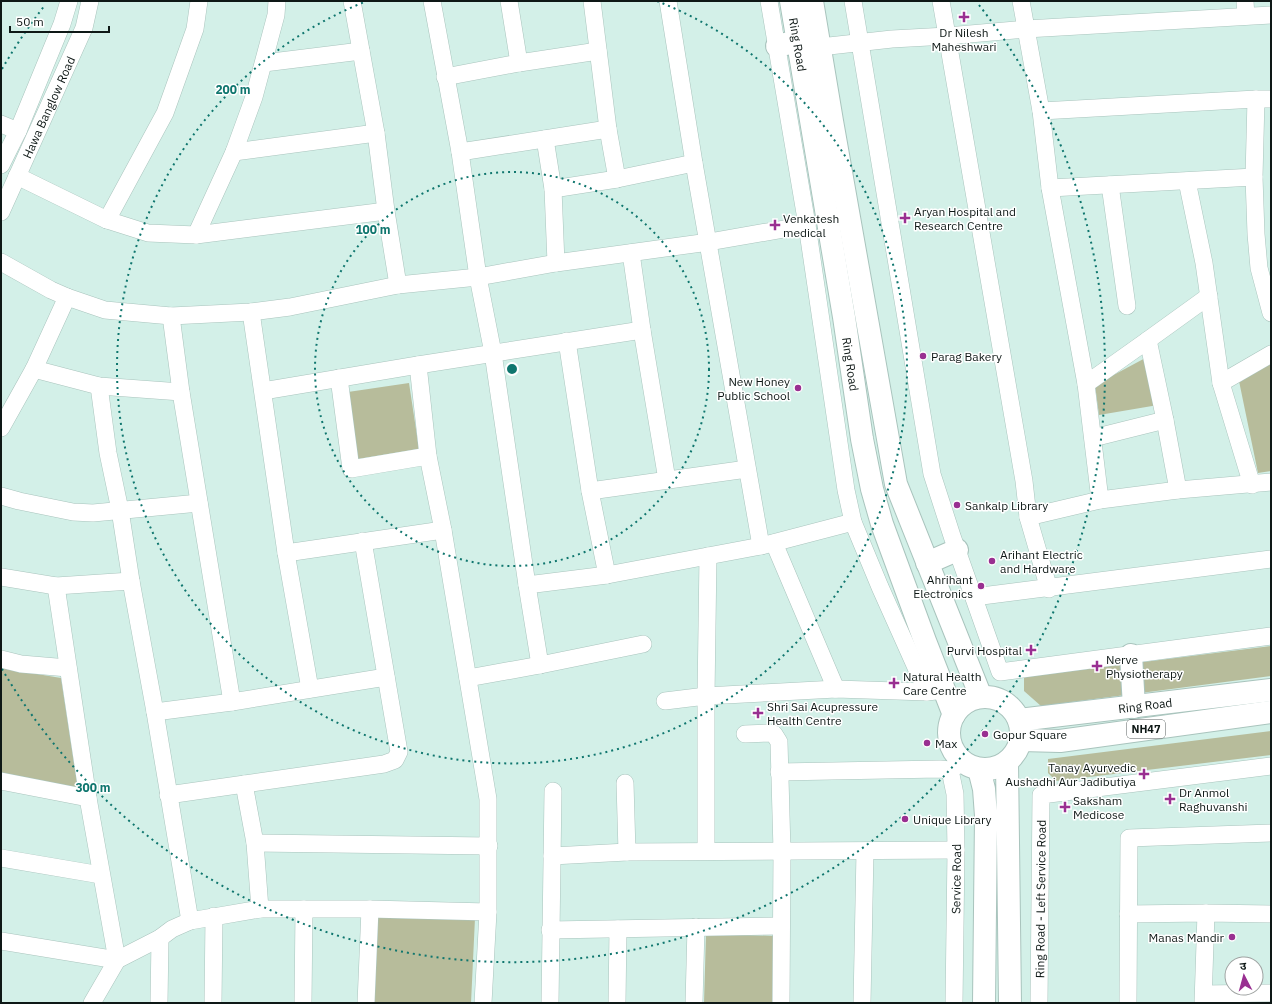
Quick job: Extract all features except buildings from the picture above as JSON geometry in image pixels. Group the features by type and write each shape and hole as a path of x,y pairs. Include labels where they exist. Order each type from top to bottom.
{"main road":[{"name":"Ring Road","path":"791,1 844,318 862,439 872,489 885,531 925,641 935,691 954,715"},
{"name":"Ring Road","path":"812,1 896,484 981,697"},
{"path":"777,46 798,41"},
{"path":"927,563 957,550"},
{"path":"1131,654 1134,707"},
{"name":"Ring Road","path":"1020,730 1134,707 1271,690"},
{"path":"964,767 989,769 999,767 1007,762 1017,751 1020,730 1012,709 1001,700 988,697 970,700 961,706 954,715 950,723 949,732 954,752 964,767 984,789 986,816 984,1003"},
{"name":"Ring Road","path":"1020,730 1060,741 1271,712"},
{"path":"1007,762 1010,1003"}],"street":[{"name":"Hawa Banglow Road","path":"1,165 18,131 62,24 69,1"},
{"name":"Hawa Banglow Road","path":"1,212 84,28 90,1"},
{"path":"107,220 165,113 195,29 198,1"},
{"path":"196,234 234,152 254,97 276,15 277,1"},
{"path":"352,1 376,133 386,211 398,285"},
{"path":"432,1 460,152 478,277 492,353 526,585 540,665"},
{"path":"509,1 519,63"},
{"path":"592,1 608,129 617,179"},
{"path":"668,1 694,164 709,242 747,470 767,544 836,689"},
{"path":"665,701 706,696 836,689 935,691 880,587 854,522 846,490 807,225 769,1"},
{"path":"853,1 932,474 1000,672 1271,636"},
{"path":"941,1 1023,473 1028,517 1049,589"},
{"path":"1021,1 1041,111 1050,188 1086,384 1100,500"},
{"path":"820,47 892,39 947,36 1245,8 1271,15"},
{"path":"264,63 361,51"},
{"path":"445,77 519,63 598,51"},
{"path":"1041,111 1263,99 1254,177 1256,234 1265,264 1271,313"},
{"path":"1,124 18,131"},
{"path":"460,152 608,129"},
{"path":"234,152 376,133"},
{"path":"545,139 553,189 556,263"},
{"path":"553,189 617,179 694,164"},
{"path":"17,176 107,220 148,233 196,234 386,211"},
{"path":"1050,188 1254,177"},
{"path":"1186,181 1204,263 1221,383 1252,485"},
{"path":"1110,185 1127,306"},
{"path":"1,262 51,290 105,310 171,316 250,312 290,307 398,285 478,277 556,263 709,242 807,225"},
{"path":"631,252 642,330 667,480"},
{"path":"1086,384 1209,296"},
{"path":"1,428 34,369 67,297"},
{"path":"250,312 286,553 310,689"},
{"path":"171,316 180,392 232,702"},
{"path":"262,391 418,364 642,330"},
{"path":"1148,340 1178,490"},
{"path":"567,341 590,491 607,575"},
{"path":"1221,383 1271,354"},
{"path":"418,364 428,456 488,799 488,912 483,1003"},
{"path":"34,369 99,386 180,392"},
{"path":"339,378 351,469 428,456"},
{"path":"99,386 108,453 120,510 190,921"},
{"path":"1093,438 1165,420"},
{"path":"590,491 747,470"},
{"path":"1028,517 1100,500 1178,490 1252,485 1271,482"},
{"path":"1,496 73,512 93,512 199,503"},
{"path":"526,585 607,575 708,556 767,544 854,522"},
{"path":"286,553 442,530"},
{"path":"168,795 384,764 395,760 399,752 363,541"},
{"path":"706,851 708,556"},
{"path":"974,597 1049,589 1271,559"},
{"path":"1,577 56,586 131,581"},
{"path":"56,586 88,798 117,960"},
{"path":"468,678 643,644"},
{"path":"1,659 21,664 68,668"},
{"path":"155,712 232,702 386,677"},
{"path":"745,734 774,734 778,742 782,851 781,1003"},
{"name":"Ring Road - Left Service Road","path":"1039,1003 1041,795 1271,766"},
{"path":"779,772 964,767"},
{"name":"Service Road","path":"954,1003 956,850 955,794 964,767"},
{"path":"1,781 88,798"},
{"path":"625,783 627,852"},
{"path":"244,784 255,843 260,909"},
{"path":"550,1003 550,930 554,791"},
{"path":"1128,1003 1129,838 1271,833"},
{"path":"255,843 489,846"},
{"path":"862,1003 865,850"},
{"path":"552,856 627,852 956,850"},
{"path":"1,858 101,875"},
{"path":"92,1003 117,960 190,921 260,909 370,908 488,912"},
{"path":"366,1003 370,908"},
{"path":"303,1003 304,909"},
{"path":"1128,914 1206,912 1271,914"},
{"path":"1206,912 1204,998 1271,993"},
{"path":"212,1003 214,916"},
{"path":"550,930 782,926"},
{"path":"694,1003 696,927"},
{"path":"617,1003 618,928"},
{"path":"159,1003 160,938"},
{"path":"1,941 117,960"}],"green space":[{"path":"1149,356 1158,405 1099,415 1095,385"},
{"path":"1271,363 1271,471 1258,473 1239,381"},
{"path":"409,383 419,449 358,459 348,392"},
{"path":"1271,646 1271,676 1041,706 1024,691 1024,677"},
{"path":"1,668 61,678 78,789 1,775"},
{"path":"1271,731 1271,755 1056,781 1048,773 1048,759"},
{"path":"377,913 475,918 471,1003 373,1003"},
{"path":"706,934 775,936 773,1003 704,1003"}],"place":[{"name":"Dr Nilesh Maheshwari","path":"964,17"},
{"name":"Aryan Hospital and Research Centre","path":"905,218"},
{"name":"Venkatesh medical","path":"775,225"},
{"name":"Parag Bakery","path":"923,356"},
{"name":"New Honey Public School","path":"798,388"},
{"name":"Sankalp Library","path":"957,505"},
{"name":"Arihant Electric and Hardware","path":"992,561"},
{"name":"Ahrihant Electronics","path":"981,586"},
{"name":"Purvi Hospital","path":"1031,650"},
{"name":"Nerve Physiotherapy","path":"1097,666"},
{"name":"Natural Health Care Centre","path":"894,683"},
{"name":"Shri Sai Acupressure Health Centre","path":"758,713"},
{"name":"Gopur Square","path":"985,734"},
{"name":"Max","path":"927,743"},
{"name":"Tanay Ayurvedic Aushadhi Aur Jadibutiya","path":"1144,774"},
{"name":"Dr Anmol Raghuvanshi","path":"1170,799"},
{"name":"Saksham Medicose","path":"1065,807"},
{"name":"Unique Library","path":"905,819"},
{"name":"Manas Mandir","path":"1232,937"}]}
